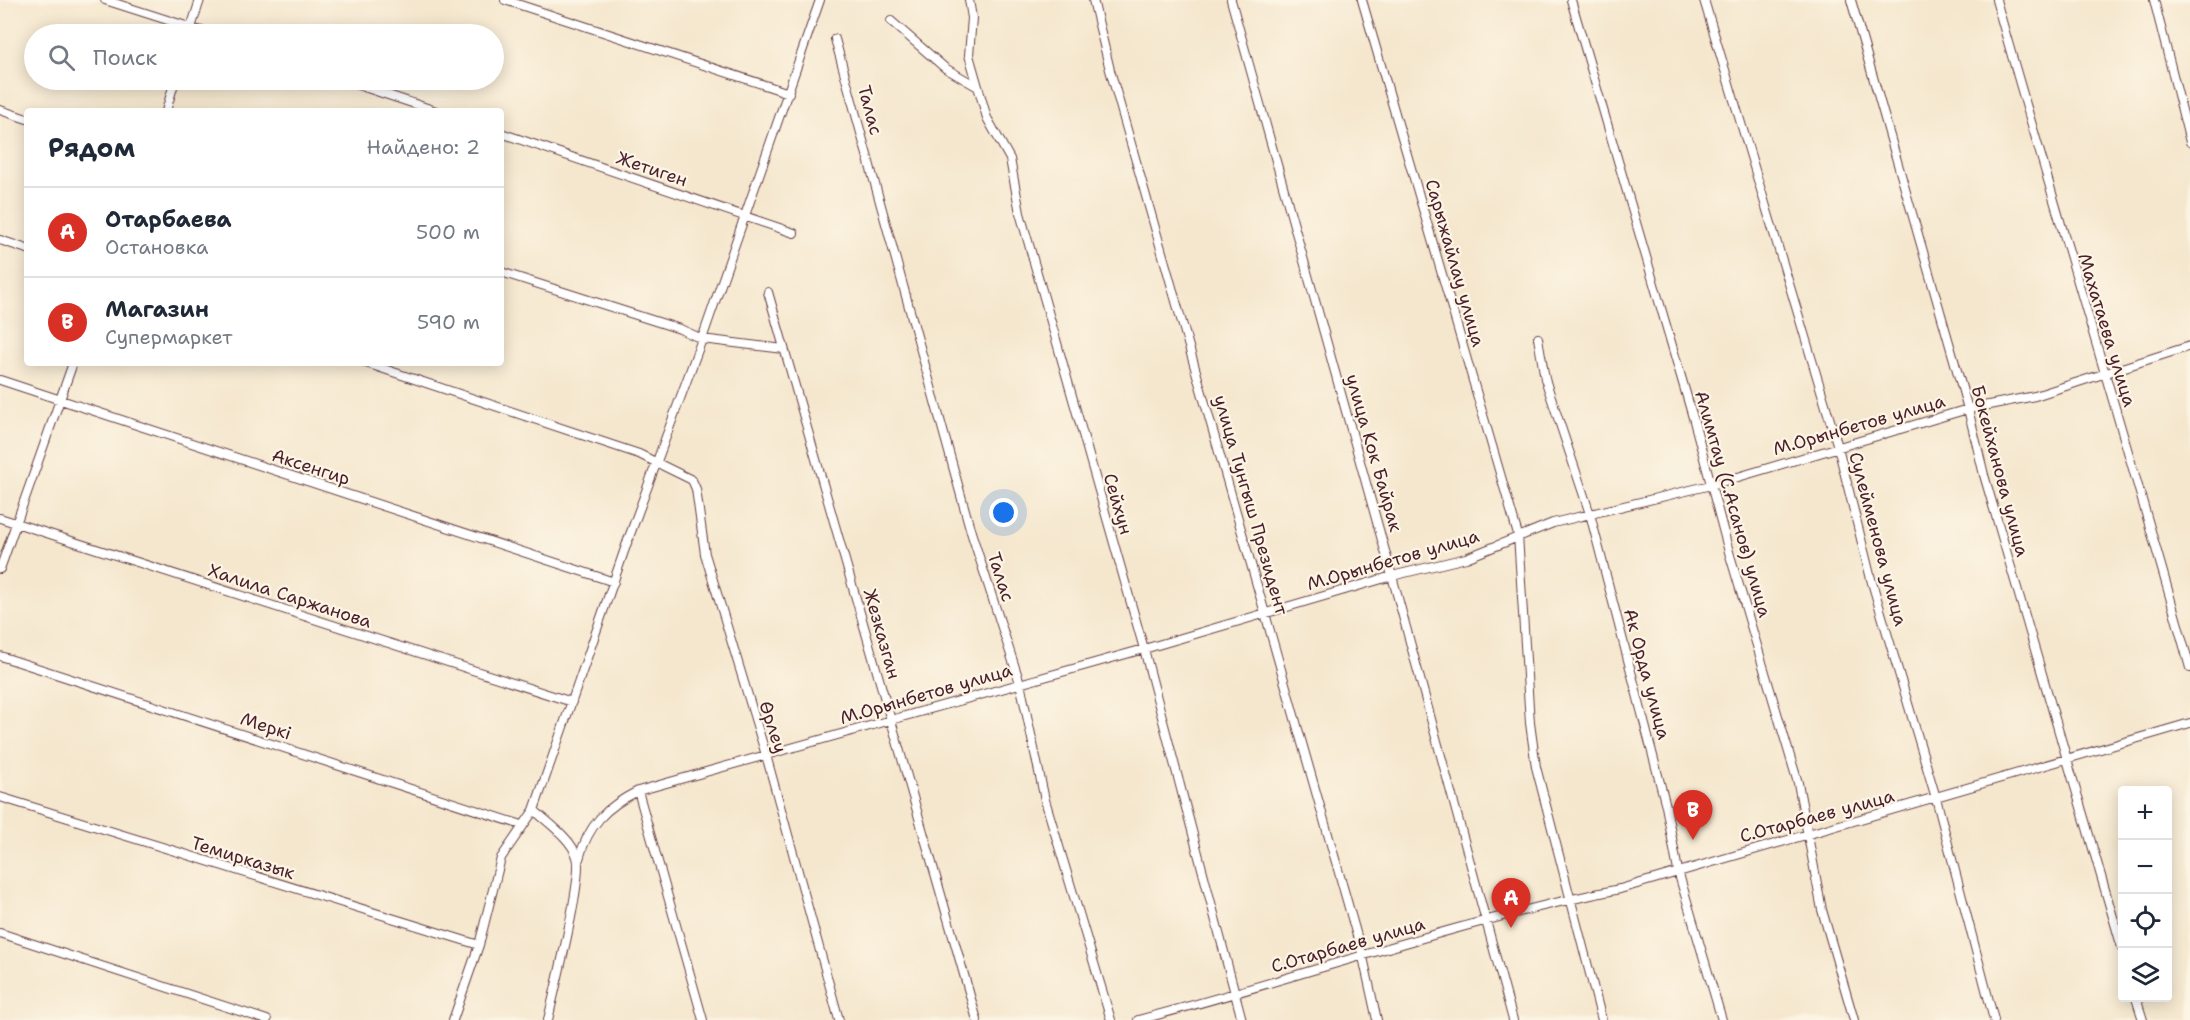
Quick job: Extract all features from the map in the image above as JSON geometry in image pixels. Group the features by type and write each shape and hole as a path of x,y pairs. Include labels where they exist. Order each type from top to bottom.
{"street":[{"path":"105,0 171,24"},
{"path":"192,24 200,0"},
{"path":"505,0 789,93"},
{"path":"453,1020 479,945 501,858 534,810 789,93 819,0"},
{"name":"Сейхун","path":"969,0 972,18 969,55 987,118 1010,159 1020,213 1144,649 1242,1020"},
{"name":"улица Тунгыш Президент","path":"1093,0 1110,70 1267,613 1329,843 1363,957 1377,1020"},
{"name":"улица Кок Байрак","path":"1231,0 1513,1020"},
{"name":"Сарыжайлау улица","path":"1362,0 1518,535 1530,723 1536,767 1568,899 1602,1020"},
{"name":"Алимтау (С.Асанов) улица","path":"1571,0 1798,783 1822,910 1854,1020"},
{"name":"Сулейменова улица","path":"1704,0 1838,447 1871,579 1936,798 1994,1020"},
{"name":"Бокейханова улица","path":"1851,0 1968,409 1984,475 2118,935"},
{"name":"Махатаева улица","path":"1996,0 2076,283 2105,372 2190,668"},
{"path":"2154,0 2190,142"},
{"path":"891,21 945,68 978,87"},
{"name":"Талас","path":"835,39 970,532 1020,683 1045,800 1111,1020"},
{"path":"167,108 172,90"},
{"path":"373,90 427,108"},
{"path":"0,110 24,118"},
{"name":"Жетиген","path":"504,134 794,233"},
{"path":"0,240 24,248"},
{"path":"504,273 680,329 702,339 784,349"},
{"name":"Жезказган","path":"768,292 977,1020"},
{"name":"Ак Орда улица","path":"1538,338 1545,379 1590,514 1666,806 1678,871 1722,1020"},
{"name":"М.Орынбетов улица","path":"548,1020 584,841 603,813 618,801 638,792 1144,649 1392,576 1466,558 1518,535 1553,523 1711,485 1968,409 2035,396 2190,346"},
{"path":"0,569 72,366"},
{"name":"Өрлеу","path":"375,366 639,453 692,480 696,489 705,554 766,755 839,1020"},
{"name":"Аксенгир","path":"0,380 614,582"},
{"name":"Халила Саржанова","path":"0,518 572,702"},
{"name":"Меркі","path":"0,656 522,825"},
{"name":"С.Отарбаев улица","path":"1138,1020 1487,921 1568,899 1620,889 2190,723"},
{"path":"638,792 703,1020"},
{"name":"Темирказык","path":"0,797 479,945"},
{"path":"534,810 573,846 579,860"},
{"path":"0,933 267,1020"},
{"path":"2137,1002 2143,1020"}],"place":[{"name":"Магазин","path":"1693,840"},
{"name":"Отарбаева","path":"1511,928"}]}
